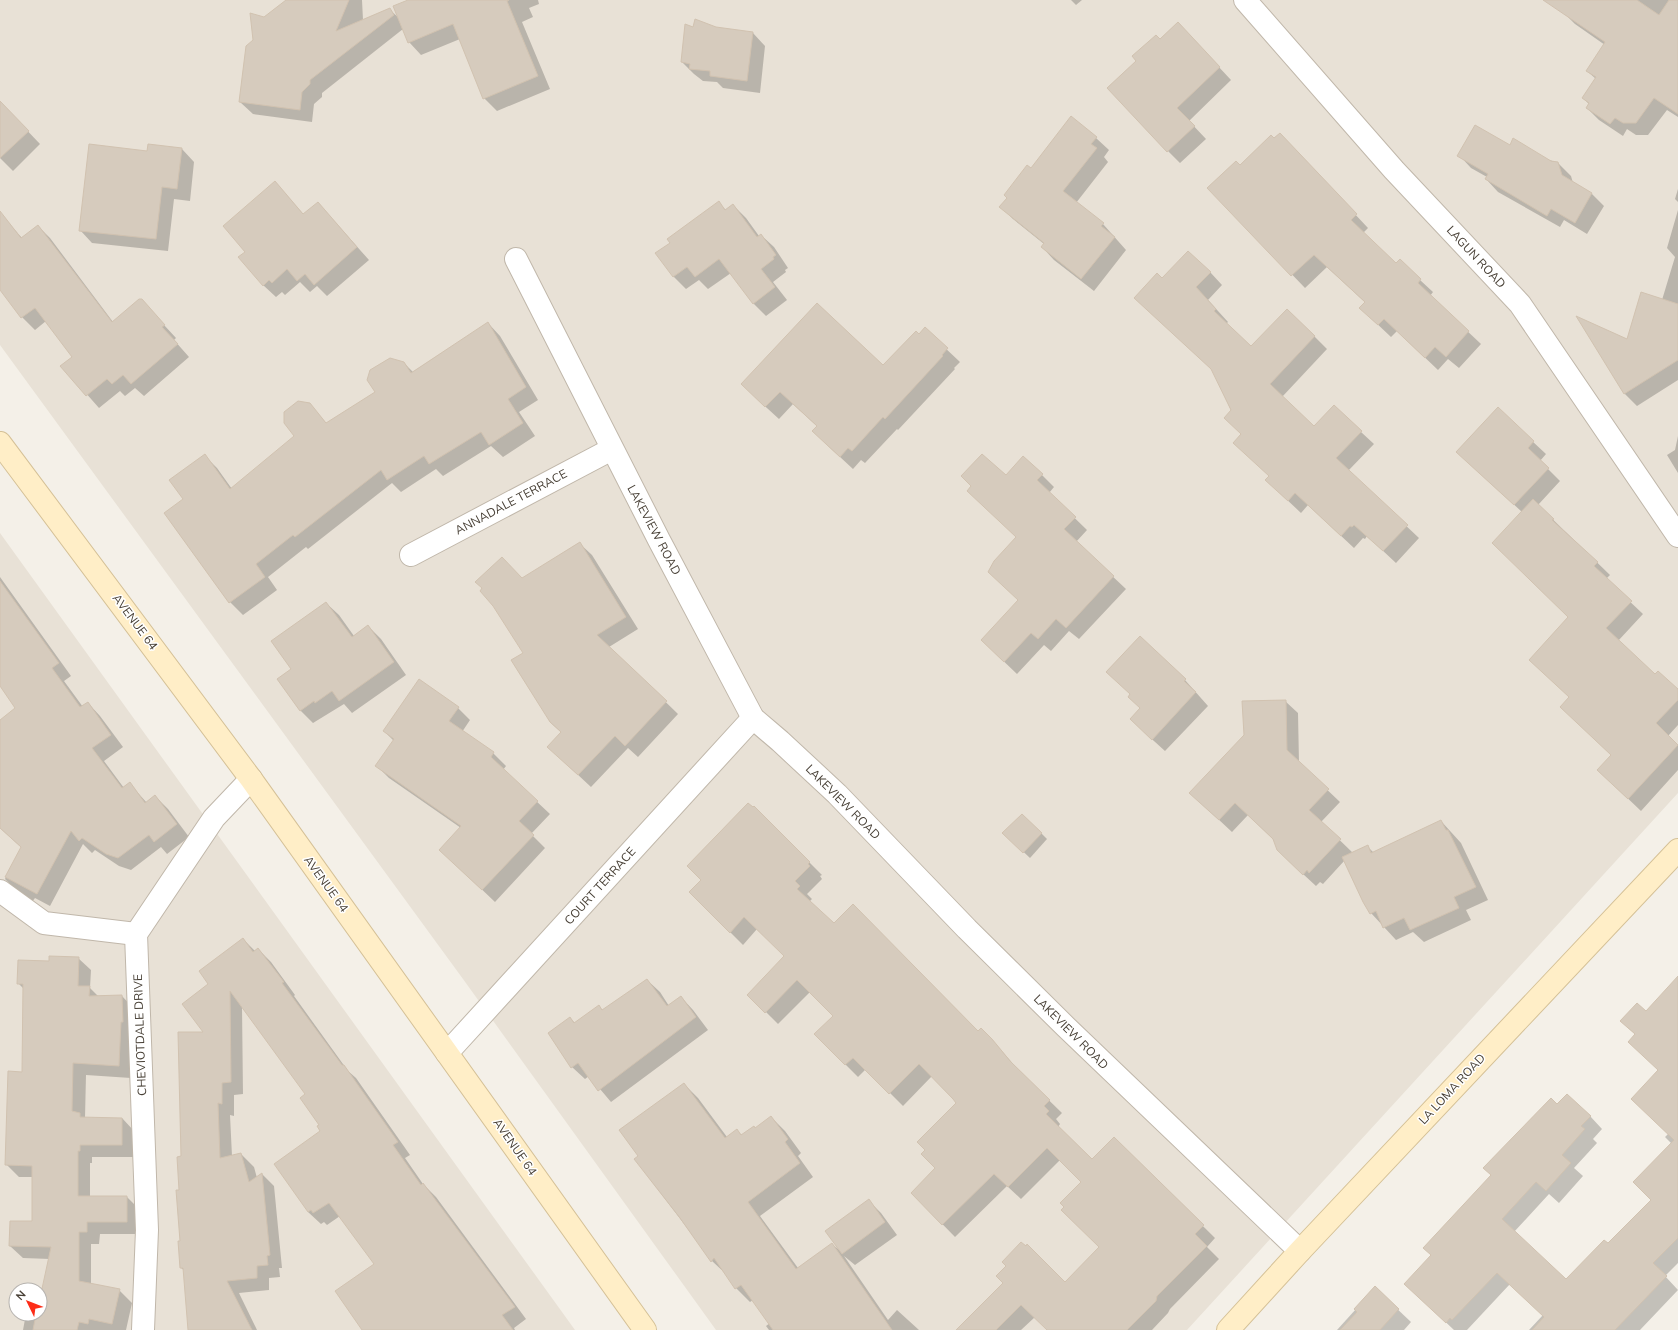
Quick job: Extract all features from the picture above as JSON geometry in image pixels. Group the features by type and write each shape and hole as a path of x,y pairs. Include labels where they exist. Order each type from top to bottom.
{"street":[{"name":"LAGUN ROAD","path":"1245,0 1394,170 1520,304 1678,536"},
{"name":"LAKEVIEW ROAD","path":"516,259 612,449 753,718 837,794 967,929 1066,1027 1300,1251"},
{"name":"AVENUE 64","path":"0,442 251,779 645,1330"},
{"name":"ANNADALE TERRACE","path":"411,555 612,449"},
{"name":"COURT TERRACE","path":"447,1053 753,718"},
{"path":"0,891 44,923 136,934 214,818 251,779"},
{"name":"LA LOMA ROAD","path":"1228,1330 1300,1251 1678,850"},
{"name":"CHEVIOTDALE DRIVE","path":"136,934 147,1230 142,1330"}],"shaded area":[{"path":"0,0 1678,0 1678,793 1187,1330 716,1330 463,979 0,345"},
{"path":"0,533 575,1330 0,1330"}],"building":[{"path":"286,0 349,0 336,31 390,8 394,15 310,80 310,84 302,92 300,110 239,102 246,46 253,40 250,13 264,17"},
{"path":"408,0 509,0 507,1 538,76 483,99 453,24 408,43 393,6"},
{"path":"1543,0 1637,0 1659,15 1669,0 1678,0 1678,114 1654,98 1636,123 1623,123 1615,118 1610,124 1586,108 1589,103 1582,98 1596,77 1586,71 1605,42"},
{"path":"695,19 716,27 753,32 747,81 710,76 710,71 689,69 690,64 681,62 685,24 693,27"},
{"path":"1178,22 1220,67 1177,108 1195,126 1167,152 1107,88 1136,61 1132,56 1156,35 1160,39"},
{"path":"0,101 29,131 0,158"},
{"path":"1071,116 1097,137 1091,144 1097,148 1063,191 1104,223 1101,226 1115,237 1081,279 1041,247 1044,243 999,207 1007,198 1004,195 1027,165 1031,168"},
{"path":"1475,125 1510,145 1513,138 1551,161 1558,162 1562,175 1592,193 1575,223 1551,209 1547,216 1485,179 1488,174 1457,156"},
{"path":"1280,133 1357,214 1351,220 1396,263 1400,259 1421,279 1418,283 1469,331 1446,357 1435,347 1425,358 1384,319 1378,325 1359,308 1365,302 1314,255 1291,276 1207,188 1236,161 1240,165 1271,135 1274,138"},
{"path":"89,144 147,151 148,144 182,148 177,189 162,187 156,239 79,231"},
{"path":"275,181 303,214 318,202 357,247 314,285 305,274 297,281 287,269 272,283 269,280 263,286 238,257 245,252 223,226"},
{"path":"719,201 725,210 733,204 757,237 761,234 776,255 773,257 774,259 761,269 775,287 753,304 719,259 695,277 687,267 673,277 655,253 670,243 667,239"},
{"path":"0,211 21,238 38,225 112,322 139,299 142,299 165,325 162,327 178,344 131,384 123,375 112,384 107,379 86,396 60,366 72,357 35,308 21,318 0,290"},
{"path":"1188,251 1211,272 1196,287 1216,309 1214,311 1251,346 1287,309 1315,336 1270,384 1314,426 1334,405 1362,431 1336,458 1408,525 1383,551 1354,525 1352,527 1350,526 1341,536 1295,493 1288,501 1265,480 1269,476 1233,443 1241,434 1224,418 1231,410 1211,369 1134,298 1157,273 1162,278"},
{"path":"1641,292 1678,304 1678,360 1624,394 1576,316 1627,339"},
{"path":"817,303 883,365 916,331 919,334 925,327 948,348 942,355 943,356 885,419 883,417 852,451 848,448 840,457 812,431 817,426 780,392 765,407 741,384"},
{"path":"488,322 526,387 508,399 523,423 489,445 481,432 429,464 424,456 387,480 381,470 295,537 293,535 256,564 265,577 229,603 164,513 183,499 169,480 205,454 230,489 294,436 284,423 284,412 298,401 310,403 326,423 375,392 367,380 370,370 390,358 404,362 411,373"},
{"path":"1498,407 1534,441 1528,448 1549,468 1514,505 1456,452"},
{"path":"982,454 1006,475 1023,456 1043,474 1037,480 1076,517 1064,529 1114,576 1066,628 1056,619 1038,639 1031,633 1004,662 981,640 1018,600 988,572 994,561 1016,537 967,491 971,486 961,476"},
{"path":"1533,499 1554,519 1552,520 1598,562 1594,566 1632,601 1606,628 1655,674 1658,671 1678,689 1678,700 1656,723 1678,745 1628,799 1597,770 1611,755 1560,707 1569,697 1529,660 1568,617 1492,543"},
{"path":"580,542 626,617 597,635 667,701 625,746 615,736 578,775 547,747 561,732 550,722 511,660 523,653 493,606 480,591 482,588 475,582 502,557 522,578"},
{"path":"0,581 59,663 52,668 80,707 88,702 111,735 92,748 122,788 130,782 145,803 155,795 177,824 154,842 149,835 118,858 106,854 82,838 79,841 71,831 37,894 5,877 21,847 0,828 0,720 15,708 0,686"},
{"path":"326,602 352,637 368,625 394,662 339,701 332,691 300,711 277,679 291,669 271,641"},
{"path":"1140,636 1186,679 1184,681 1196,692 1152,740 1130,719 1140,708 1128,697 1130,694 1106,672"},
{"path":"419,679 459,707 449,721 494,752 491,757 538,801 519,821 534,835 482,890 439,850 461,826 375,766 394,739 383,731"},
{"path":"1286,700 1287,750 1329,789 1309,810 1341,839 1309,873 1307,870 1303,875 1277,850 1273,839 1235,803 1219,820 1189,793 1244,735 1242,701"},
{"path":"748,803 753,807 754,806 810,862 808,864 810,866 795,881 800,886 797,889 834,923 853,904 978,1031 981,1028 1011,1062 1050,1100 1044,1106 1049,1111 1046,1114 1092,1159 1114,1137 1204,1225 1195,1234 1207,1246 1157,1296 1156,1301 1127,1330 1047,1330 1021,1305 996,1330 956,1330 1003,1283 996,1276 1006,1266 1002,1262 1021,1242 1026,1246 1027,1244 1065,1282 1099,1247 1061,1210 1064,1207 1060,1203 1081,1182 1047,1148 1008,1187 994,1174 942,1225 911,1193 935,1168 921,1154 925,1150 917,1142 956,1103 919,1064 889,1094 853,1058 845,1065 814,1034 833,1016 797,980 765,1013 747,995 784,956 744,917 730,933 689,892 701,880 687,866"},
{"path":"1022,814 1042,833 1023,853 1002,833"},
{"path":"1441,820 1446,830 1448,830 1476,887 1454,897 1459,908 1410,930 1404,918 1383,928 1376,911 1370,914 1363,902 1342,857 1368,845 1371,853"},
{"path":"243,938 253,952 258,948 284,982 282,983 342,1065 344,1065 398,1142 393,1145 421,1185 423,1183 515,1307 502,1315 513,1330 362,1330 335,1291 374,1264 329,1203 313,1213 311,1210 308,1212 274,1164 320,1131 317,1126 319,1125 300,1098 305,1094 230,991 231,1082 222,1083 222,1104 218,1103 220,1158 241,1153 249,1182 262,1173 270,1255 267,1256 268,1265 257,1266 257,1278 227,1281 252,1330 188,1330 183,1268 180,1268 178,1241 180,1241 176,1190 179,1190 177,1157 181,1156 178,1032 203,1032 182,1004 208,984 199,971"},
{"path":"49,956 79,957 78,986 90,986 89,996 122,995 123,1022 121,1022 119,1066 73,1063 72,1111 80,1113 80,1117 122,1118 122,1145 80,1145 80,1151 78,1151 78,1196 127,1196 127,1222 87,1222 87,1232 79,1232 79,1281 120,1289 112,1324 89,1319 88,1324 79,1322 77,1330 33,1330 34,1322 48,1322 48,1282 43,1282 51,1247 9,1246 10,1221 32,1221 32,1166 5,1165 8,1071 22,1072 23,984 17,984 18,960 49,961"},
{"path":"1678,976 1678,1238 1653,1263 1667,1276 1615,1330 1532,1330 1544,1317 1497,1273 1452,1320 1450,1318 1446,1323 1404,1284 1431,1255 1423,1248 1491,1175 1483,1168 1551,1098 1557,1104 1567,1094 1591,1116 1581,1126 1585,1129 1562,1155 1571,1163 1546,1191 1536,1182 1502,1219 1566,1279 1604,1240 1608,1243 1651,1200 1633,1182 1674,1140 1631,1099 1658,1070 1628,1042 1635,1034 1620,1021 1637,1003 1646,1011"},
{"path":"647,979 667,1006 681,996 696,1017 598,1091 578,1063 571,1068 548,1033 570,1017 574,1023 599,1005 602,1010"},
{"path":"684,1083 725,1138 737,1129 741,1135 754,1126 755,1128 771,1116 788,1139 785,1142 800,1163 748,1202 796,1269 832,1243 892,1330 773,1330 741,1285 735,1289 714,1258 711,1262 680,1218 634,1159 638,1156 619,1130"},
{"path":"869,1199 885,1222 842,1254 825,1231"},
{"path":"1375,1286 1399,1309 1380,1330 1340,1330 1357,1312 1354,1309"}]}
